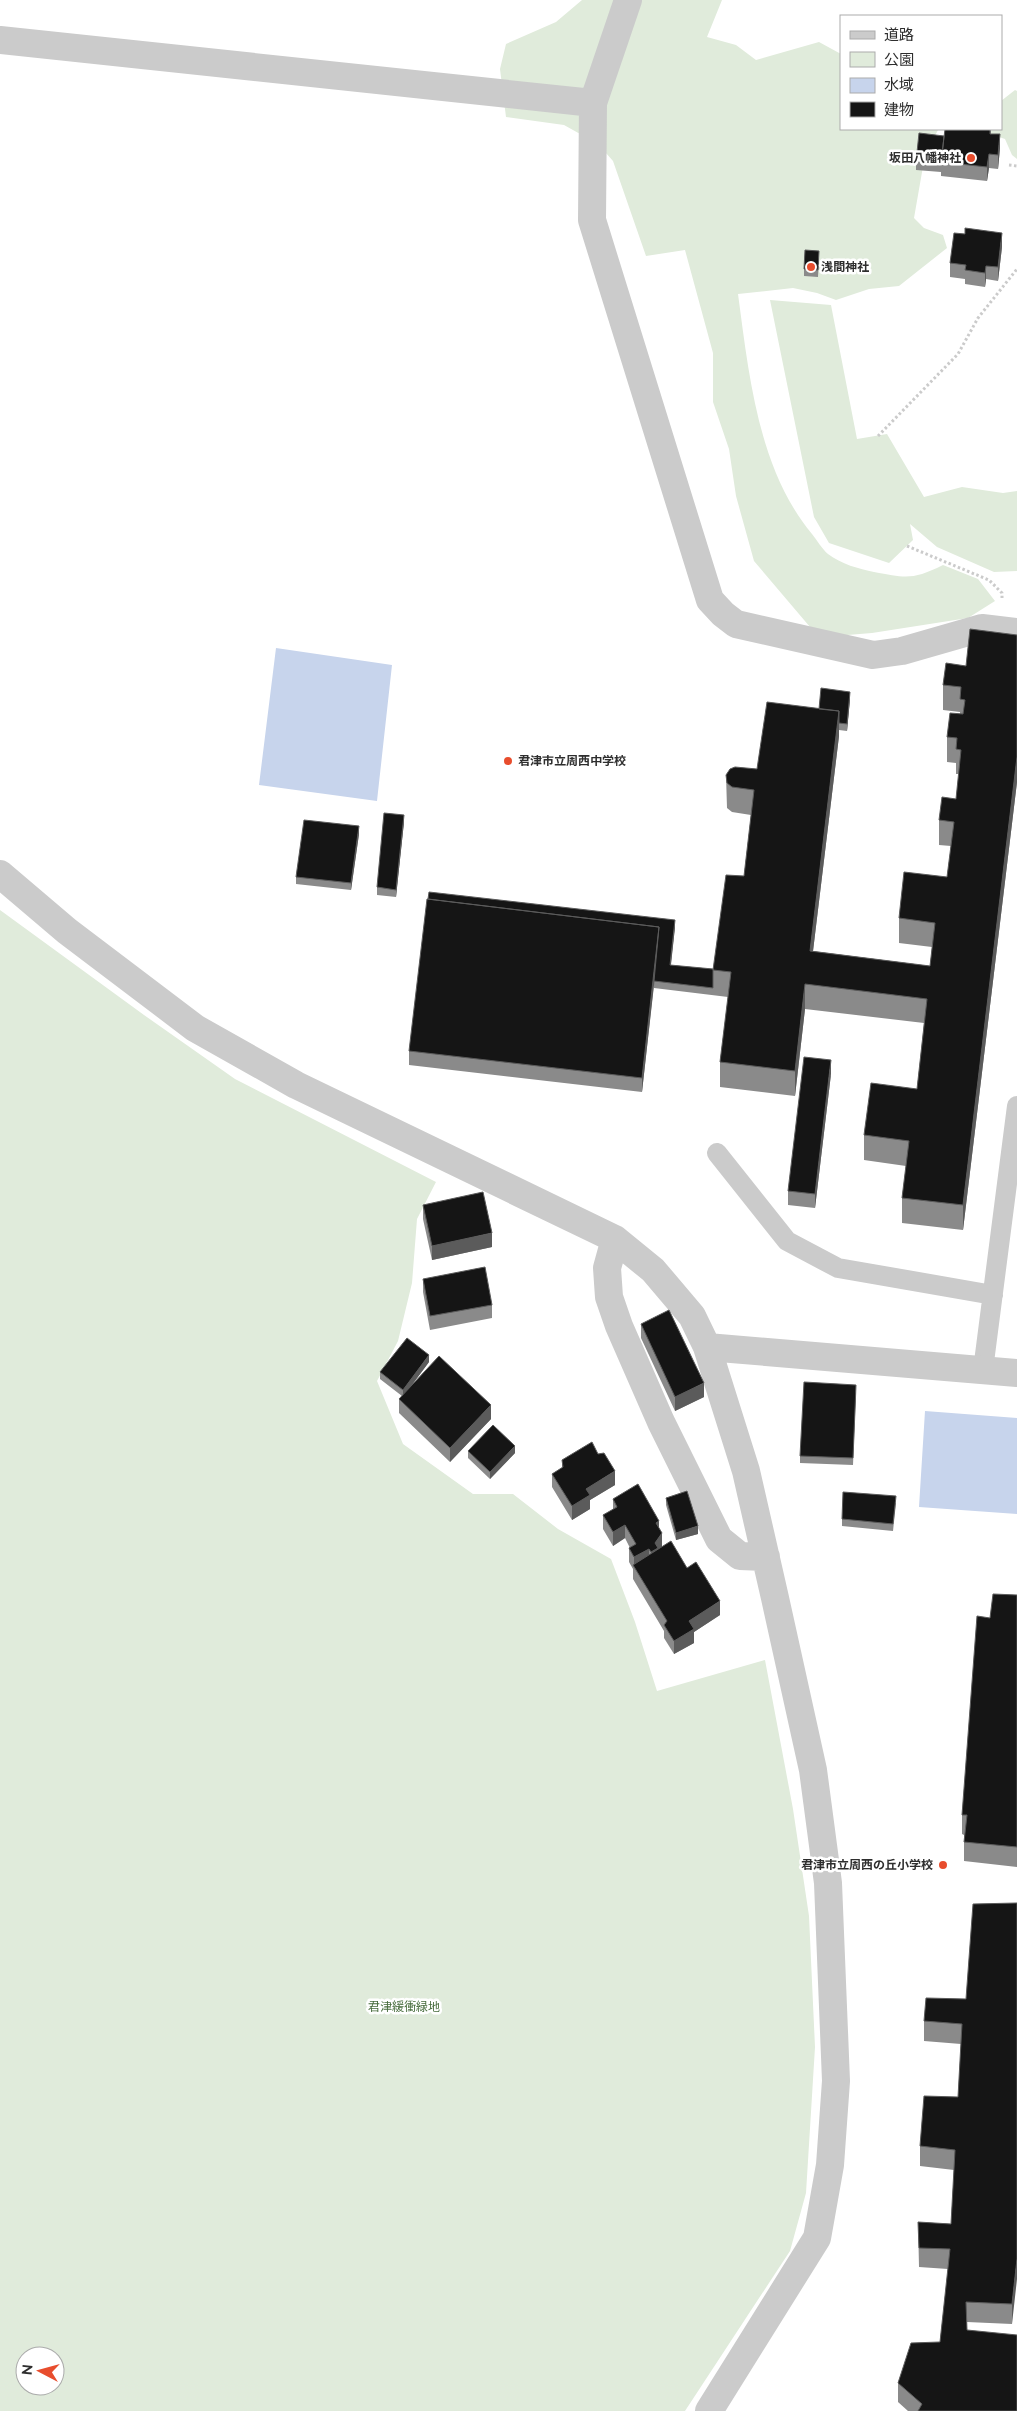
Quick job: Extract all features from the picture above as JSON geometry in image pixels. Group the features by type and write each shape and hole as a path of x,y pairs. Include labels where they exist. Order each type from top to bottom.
{"street":[{"path":"628,0 593,103 592,220 710,600 736,624 873,655 902,651 982,628 1007,630"},
{"path":"0,40 593,103"},
{"path":"0,874 67,931 195,1028 296,1084 615,1239 653,1270 692,1316 707,1347 746,1471 812,1770 828,1883 836,2081 830,2165 817,2238 709,2411"},
{"path":"615,1239 607,1268 609,1298 632,1356 688,1480 719,1539 740,1556 766,1557"},
{"path":"707,1347 1017,1373"}],"lane":[{"path":"983,1370 1017,1106"},
{"path":"717,1153 787,1241 838,1268 993,1295"}],"path":[{"path":"1009,165 1017,166"},
{"path":"878,436 958,354 978,318 1017,268"},
{"path":"907,546 989,580 1002,593 1007,630"}],"green space":[{"path":"582,0 722,0 707,37 736,45 756,60 819,42 840,53 840,130 938,130 925,155 914,218 924,228 943,235 947,248 899,286 869,289 836,300 817,293 793,288 738,294 752,388 768,451 779,480 794,508 824,550 833,558 850,566 894,576 916,575 943,565 978,579 995,601 968,618 872,633 835,636 810,627 754,561 736,496 729,449 713,402 713,353 685,250 646,256 613,161 598,144 564,125 506,117 500,69 506,44 556,22"},
{"path":"1015,90 1017,91 1017,159 1012,155 1005,139 978,130 1002,130 1002,100"},
{"path":"770,300 831,305 857,439 887,434 924,497 962,487 1003,493 1017,491 1017,571 994,572 937,547 910,524 913,540 889,563 829,543 814,517"},
{"name":"君津緩衝緑地","path":"0,910 235,1079 436,1182 417,1219 412,1283 398,1341 377,1381 403,1444 473,1494 513,1494 558,1529 611,1559 635,1622 657,1691 765,1660 793,1809 809,1916 815,2047 806,2193 790,2251 685,2411 0,2411"}],"water":[{"path":"276,648 392,665 377,801 259,785"},
{"path":"925,1411 1017,1418 1017,1514 919,1507"}],"building":[{"name":"坂田八幡神社","path":"945,130 990,130 990,134 1000,134 998,155 989,154 987,167 941,162"},
{"path":"919,133 944,136 941,165 916,162"},
{"path":"965,228 1002,233 998,267 986,266 985,273 965,270 966,265 950,263 954,233 965,234"},
{"name":"浅間神社","path":"805,250 819,251 818,270 804,269"},
{"path":"970,629 1017,635 1017,757 963,1205 902,1198 909,1141 864,1135 871,1083 917,1089 927,999 805,984 795,1071 720,1062 731,972 713,970 726,875 744,876 754,790 732,787 727,783 726,775 730,769 735,767 757,769 767,702 839,711 810,951 930,966 935,923 899,918 904,872 947,877 954,822 939,820 942,797 956,799 961,750 956,749 957,738 947,737 950,713 963,714 965,700 960,699 961,687 943,685 946,663 966,666"},
{"path":"821,688 850,692 847,724 839,723 839,711 819,709"},
{"path":"384,813 404,815 396,890 377,887"},
{"path":"304,820 359,826 351,883 296,877"},
{"path":"429,892 675,920 670,965 713,969 713,988 654,981 659,927 428,899"},
{"path":"427,899 659,927 642,1078 409,1051"},
{"path":"804,1057 831,1060 815,1194 788,1191"},
{"path":"483,1192 492,1233 432,1246 423,1205"},
{"path":"485,1267 492,1305 430,1316 423,1279"},
{"path":"669,1310 704,1383 675,1397 641,1324"},
{"path":"407,1338 429,1355 403,1390 380,1372"},
{"path":"439,1356 491,1405 450,1448 399,1399"},
{"path":"804,1382 856,1385 853,1458 800,1456"},
{"path":"493,1425 515,1446 490,1472 468,1451"},
{"path":"592,1442 598,1454 604,1453 615,1471 586,1489 590,1495 572,1506 552,1474 563,1467 562,1460"},
{"path":"638,1484 659,1521 656,1523 662,1533 655,1543 658,1548 651,1552 649,1549 634,1557 629,1548 636,1544 625,1525 613,1532 603,1515 617,1507 613,1499"},
{"path":"687,1491 698,1526 676,1533 666,1498"},
{"path":"843,1492 896,1496 893,1524 842,1519"},
{"path":"671,1541 687,1568 696,1562 720,1601 689,1621 694,1629 674,1641 664,1625 667,1621 633,1565"},
{"path":"993,1594 1017,1595 1017,1847 964,1842 967,1815 962,1815 977,1616 990,1618"},
{"path":"1017,1903 1017,2259 1012,2304 966,2302 967,2330 1017,2335 1017,2411 918,2411 922,2404 898,2383 911,2343 940,2342 950,2249 919,2248 918,2222 951,2224 955,2150 920,2146 924,2096 958,2097 962,2024 924,2021 926,1998 966,1999 973,1904"}],"place":[{"name":"坂田八幡神社","path":"971,158"},
{"name":"浅間神社","path":"811,267"},
{"name":"君津市立周西中学校","path":"508,761"},
{"name":"君津市立周西の丘小学校","path":"943,1865"}]}
